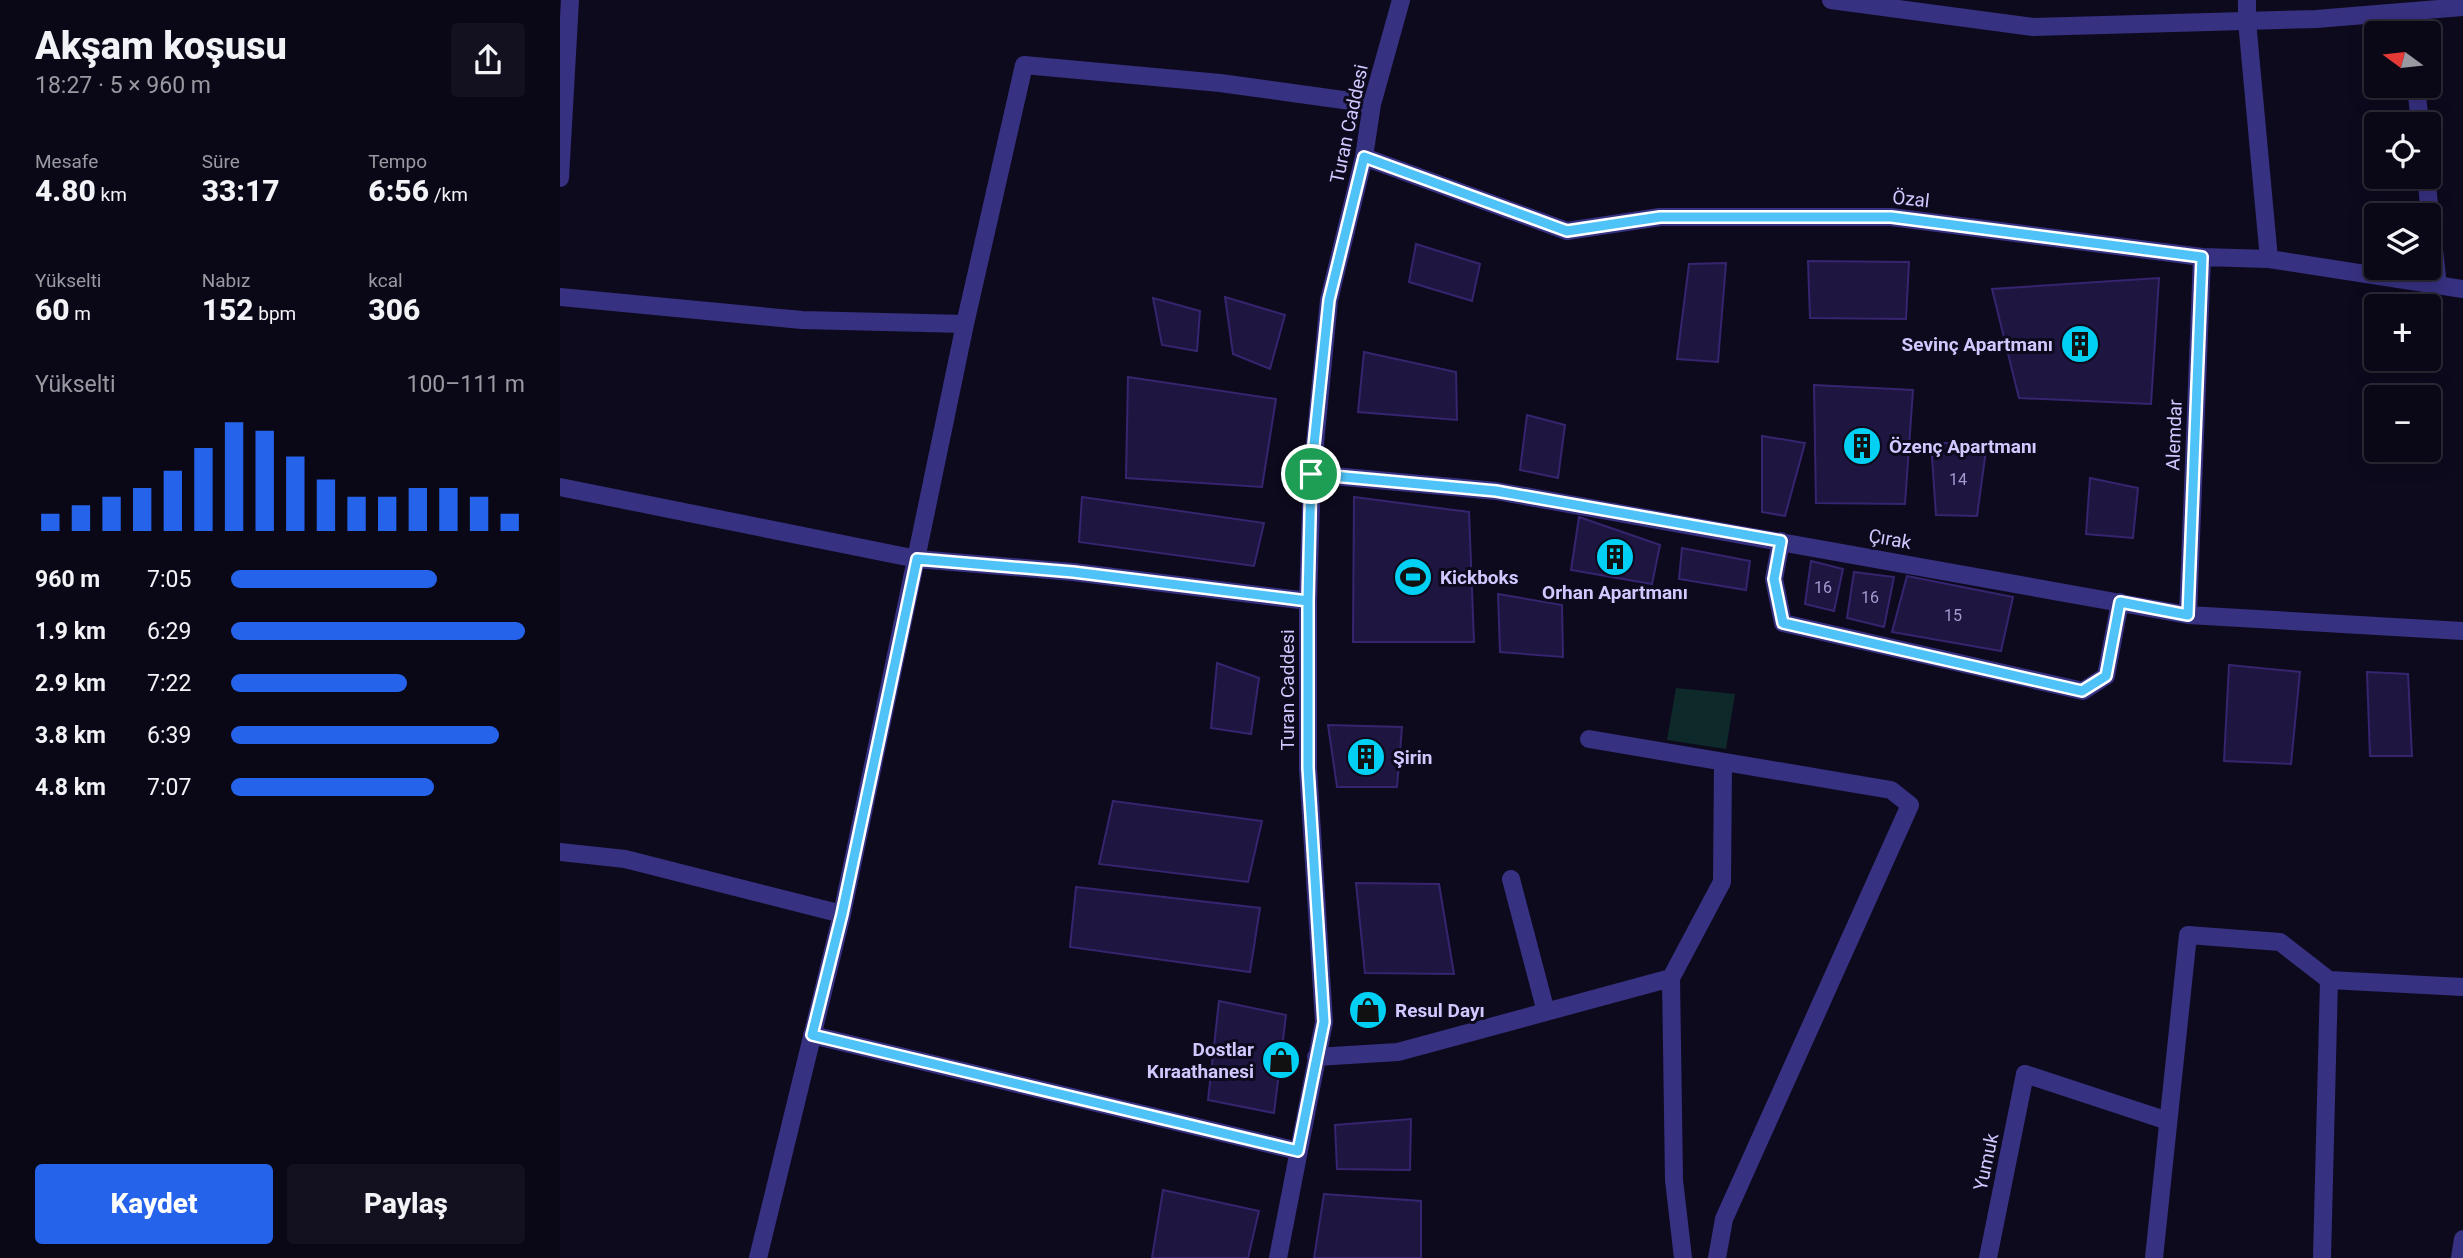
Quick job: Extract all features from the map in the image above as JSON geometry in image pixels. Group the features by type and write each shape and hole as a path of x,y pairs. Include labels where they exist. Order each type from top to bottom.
{"street":[{"path":"560,178 570,0"},
{"name":"Turan Caddesi","path":"1278,1258 1324,1022 1308,768 1311,474 1329,300 1364,157 1372,104 1401,0"},
{"path":"1831,0 2033,27 2316,19 2463,7"},
{"path":"2247,0 2269,259"},
{"path":"2408,12 2409,21"},
{"path":"758,1258 842,914 965,324 1024,65 1220,83 1372,104"},
{"name":"Özal","path":"1364,157 1567,231 1660,217 1891,217 2202,257 2269,259 2463,289"},
{"path":"2427,189 2438,286"},
{"name":"Alemdar","path":"2188,615 2202,257"},
{"path":"560,297 802,320 965,324"},
{"name":"Çırak","path":"1311,474 1496,491 2188,615 2463,631"},
{"path":"560,487 917,559 1073,572 1308,601"},
{"path":"1781,541 1774,579 1783,623 2082,691 2106,676 2120,602"},
{"path":"1589,739 1891,790 1910,805 1724,1219 1717,1258"},
{"path":"1683,1258 1674,1180 1671,978 1721,882 1723,762"},
{"path":"560,852 625,859 842,914"},
{"path":"1511,879 1546,1012"},
{"path":"2154,1258 2188,936 2280,942 2329,981 2463,987"},
{"path":"1316,1058 1398,1052 1671,978"},
{"path":"2322,1258 2329,981"},
{"path":"812,1035 1298,1151"},
{"name":"Yumuk","path":"1988,1258 2025,1074 2168,1121"},
{"path":"2460,1258 2463,1239"}],"green space":[{"path":"1676,688 1735,694 1726,749 1667,740"}],"building":[{"path":"1416,244 1480,264 1472,301 1409,282"},
{"path":"1808,261 1909,262 1906,319 1810,318"},
{"path":"1726,263 1718,362 1677,359 1689,264"},
{"name":"Sevinç Apartmanı","path":"2159,278 2151,404 2019,398 1992,289"},
{"path":"1225,297 1285,315 1270,369 1233,354"},
{"path":"1153,298 1200,311 1197,351 1162,345"},
{"path":"1364,352 1456,372 1457,420 1358,412"},
{"path":"1128,377 1276,399 1262,487 1126,478"},
{"name":"Özenç Apartmanı","path":"1814,385 1913,390 1905,504 1816,503"},
{"path":"1527,415 1565,425 1558,478 1520,470"},
{"path":"1762,436 1805,443 1785,516 1762,512"},
{"path":"1931,443 1987,443 1977,516 1936,515"},
{"path":"2090,478 2138,488 2133,538 2086,534"},
{"path":"1082,497 1264,523 1254,566 1079,542"},
{"name":"Kickboks","path":"1354,497 1469,512 1474,642 1353,642"},
{"name":"Orhan Apartmanı","path":"1579,517 1660,545 1652,584 1571,570"},
{"path":"1682,548 1750,561 1746,590 1679,579"},
{"path":"1811,561 1843,569 1834,611 1805,604"},
{"path":"1854,572 1894,577 1884,627 1847,618"},
{"path":"1907,576 2013,597 2001,651 1892,632"},
{"path":"1498,594 1562,605 1563,657 1500,652"},
{"path":"1217,663 1259,678 1251,734 1211,728"},
{"path":"2229,665 2300,672 2291,764 2224,761"},
{"path":"2367,672 2408,674 2412,756 2370,756"},
{"name":"Şirin","path":"1328,725 1402,727 1397,787 1337,787"},
{"path":"1113,801 1262,821 1248,882 1099,864"},
{"path":"1356,883 1439,884 1454,974 1365,973"},
{"path":"1076,887 1260,908 1250,972 1070,947"},
{"path":"1219,1001 1286,1015 1274,1113 1208,1100"},
{"path":"1411,1119 1410,1170 1337,1169 1335,1125"},
{"path":"1163,1190 1259,1211 1248,1258 1152,1258"},
{"path":"1324,1194 1421,1201 1421,1258 1314,1258"}],"place":[{"name":"Sevinç Apartmanı","path":"2080,344"},
{"name":"Özenç Apartmanı","path":"1862,446"},
{"name":"Orhan Apartmanı","path":"1615,557"},
{"name":"Kickboks","path":"1413,577"},
{"name":"Şirin","path":"1366,757"},
{"name":"Resul Dayı","path":"1368,1010"},
{"name":"Dostlar Kıraathanesi","path":"1281,1060"}],"route":[{"path":"1311,474 1308,601 1073,572 917,559 842,914 812,1035 1298,1151 1324,1022 1308,768 1311,474 1496,491 1781,541 1774,579 1783,623 2082,691 2106,676 2120,602 2188,615 2202,257 1891,217 1660,217 1567,231 1364,157 1329,300 1311,474"}]}
